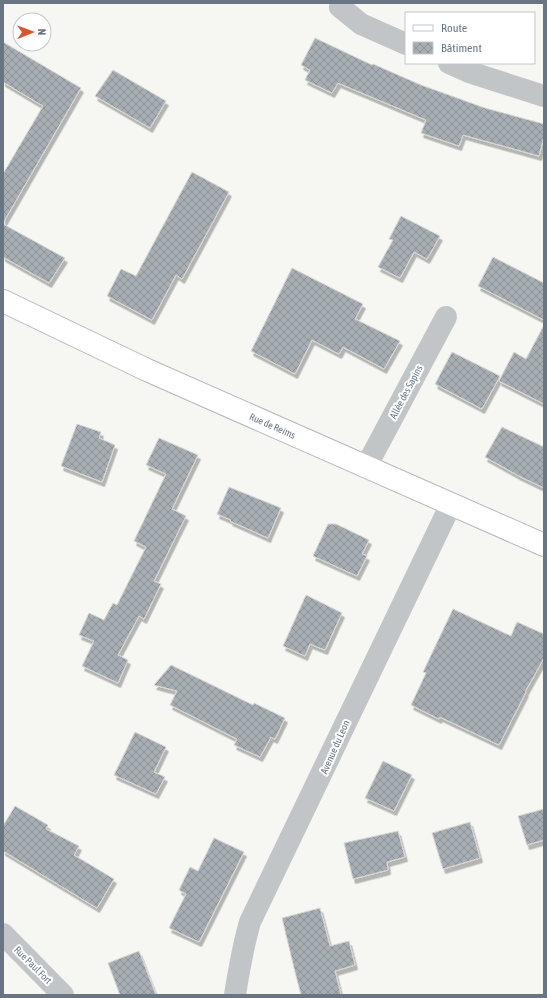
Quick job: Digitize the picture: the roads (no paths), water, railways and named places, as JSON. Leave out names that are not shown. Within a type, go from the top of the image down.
[{"type":"main road","name":"Rue de Reims","points":[[3,300],[147,370],[544,545]]},
{"type":"street","points":[[340,3],[340,7],[361,24],[405,44]]},
{"type":"street","points":[[451,64],[469,72],[544,96]]},
{"type":"street","name":"Allée des Sapins","points":[[366,467],[446,316]]},
{"type":"street","name":"Avenue du Leon","points":[[235,995],[244,942],[250,922],[451,504]]},
{"type":"street","name":"Rue Paul Fort","points":[[3,934],[63,995]]}]
